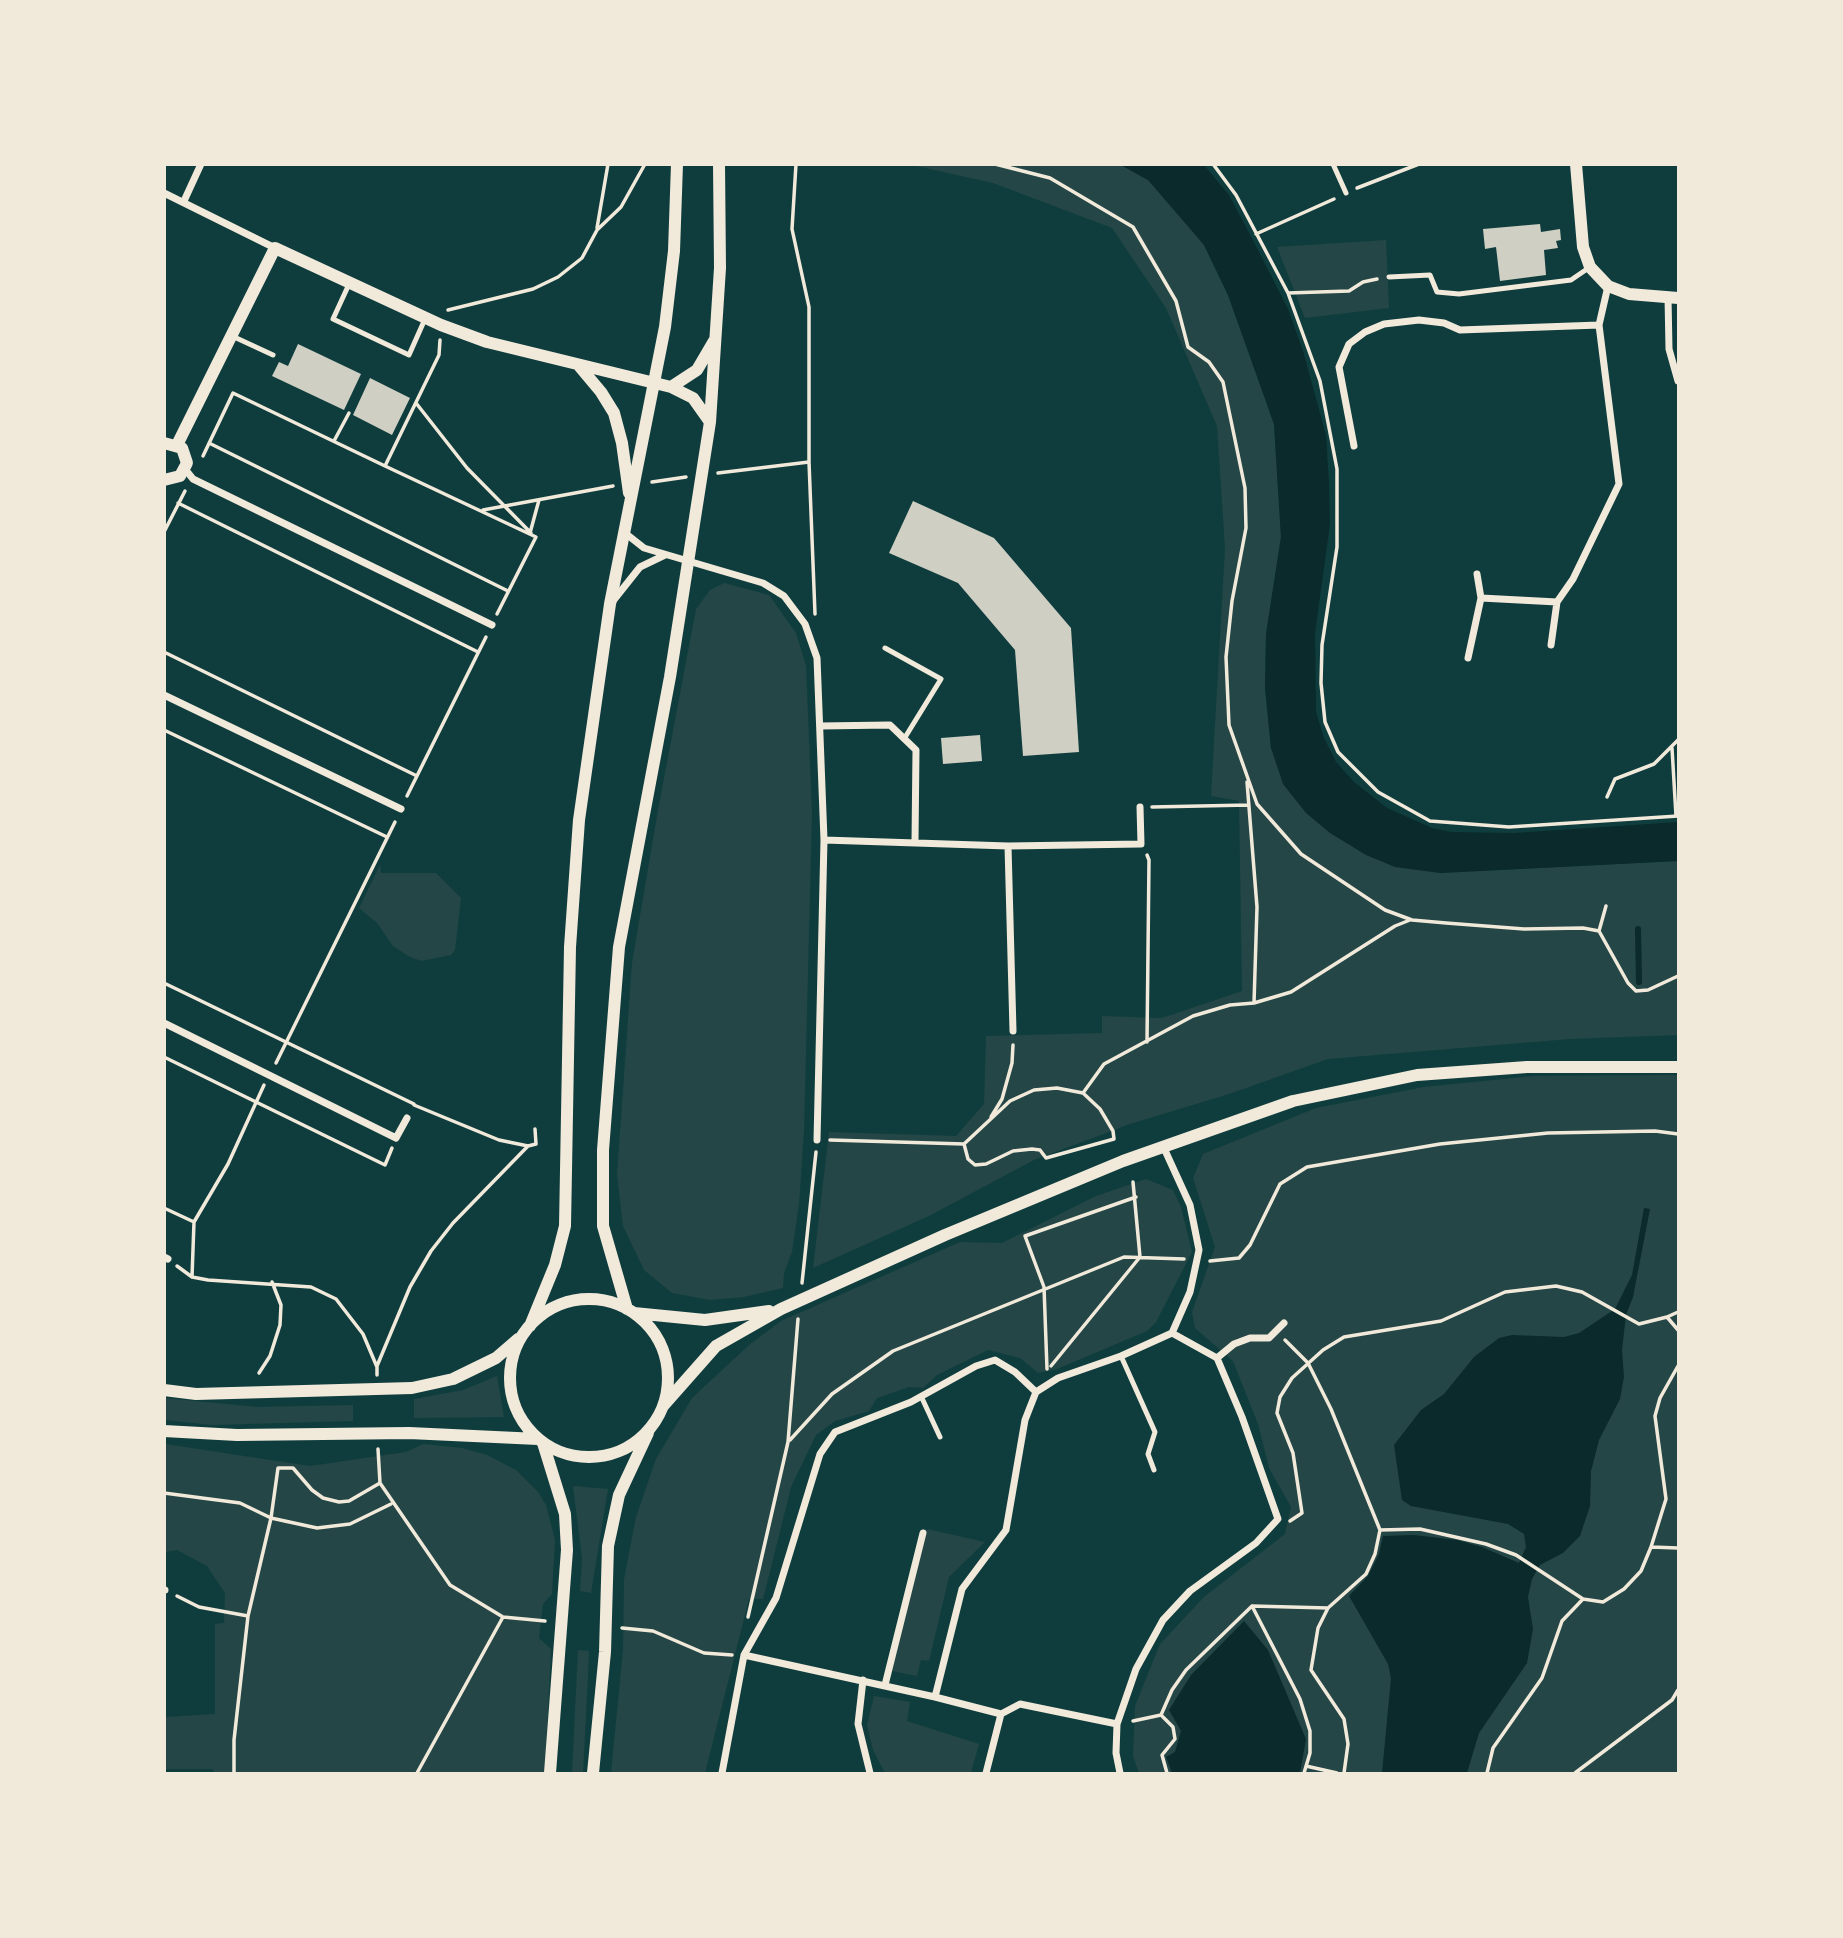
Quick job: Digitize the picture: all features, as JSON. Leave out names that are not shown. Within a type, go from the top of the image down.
[{"type":"street","points":[[184,201],[201,164]]},
{"type":"street","points":[[550,1773],[567,1550],[565,1514],[541,1441],[516,1408],[511,1390],[514,1352],[527,1330],[555,1265],[565,1226],[573,899],[591,721],[610,604],[666,327],[674,251],[677,164]]},
{"type":"street","points":[[663,1406],[667,1365],[661,1345],[649,1327],[631,1311],[603,1226],[603,1150],[619,947],[689,562],[709,429],[720,268],[719,164]]},
{"type":"street","points":[[1576,164],[1583,247],[1590,267],[1608,286],[1629,294],[1673,298],[1669,349],[1678,381]]},
{"type":"street","points":[[164,193],[441,325],[486,342],[671,387],[693,398],[709,429]]},
{"type":"street","points":[[189,474],[187,457],[171,444],[232,336],[275,248]]},
{"type":"street","points":[[1551,645],[1557,602],[1573,579],[1619,484],[1599,325],[1608,286]]},
{"type":"street","points":[[1354,446],[1339,367],[1349,345],[1365,332],[1384,324],[1419,320],[1444,323],[1460,330],[1599,325]]},
{"type":"street","points":[[671,387],[697,370],[716,338]]},
{"type":"street","points":[[579,366],[601,392],[614,413],[622,443],[630,504]]},
{"type":"street","points":[[164,480],[174,480],[189,474],[492,625]]},
{"type":"street","points":[[625,529],[644,548],[764,583],[784,596],[805,624],[817,658],[824,840],[817,1140]]},
{"type":"street","points":[[610,604],[634,573],[651,559],[666,555]]},
{"type":"street","points":[[1468,658],[1481,598],[1477,574]]},
{"type":"street","points":[[1481,598],[1557,602]]},
{"type":"street","points":[[164,695],[401,809]]},
{"type":"street","points":[[820,726],[890,725],[916,750],[915,841]]},
{"type":"street","points":[[824,840],[1008,846],[1141,844],[1140,807]]},
{"type":"street","points":[[1008,846],[1013,1031]]},
{"type":"street","points":[[164,1023],[397,1138],[407,1118]]},
{"type":"street","points":[[593,1773],[605,1652],[608,1546],[619,1495],[663,1406],[716,1346],[781,1309],[945,1235],[1163,1146],[1293,1101],[1417,1075],[1527,1067],[1678,1067]]},
{"type":"street","points":[[935,1697],[962,1589],[1006,1530],[1025,1420],[1036,1392],[1058,1378],[1121,1356],[1172,1333],[1190,1292],[1199,1250],[1190,1205],[1163,1146]]},
{"type":"street","points":[[164,1390],[196,1394],[360,1392],[412,1388],[453,1379],[496,1358],[551,1309],[576,1300],[602,1300],[631,1311],[705,1320],[781,1309]]},
{"type":"street","points":[[1217,1358],[1234,1344],[1251,1338],[1269,1338],[1276,1334],[1284,1323]]},
{"type":"street","points":[[1120,1773],[1116,1753],[1117,1724],[1136,1669],[1163,1620],[1190,1591],[1256,1543],[1278,1519],[1242,1417],[1217,1358],[1172,1333]]},
{"type":"street","points":[[722,1773],[744,1655],[779,1589],[820,1454],[835,1432],[921,1396],[976,1366],[995,1360],[1015,1372],[1036,1392]]},
{"type":"street","points":[[164,1431],[237,1435],[409,1433],[541,1441],[561,1452],[600,1457],[620,1451],[637,1441],[651,1427]]},
{"type":"street","points":[[885,1685],[923,1533]]},
{"type":"street","points":[[744,1655],[885,1685],[1001,1714],[1020,1704],[1117,1724]]},
{"type":"street","points":[[863,1680],[858,1724],[870,1773]]},
{"type":"street","points":[[986,1773],[1001,1714]]},
{"type":"lane","points":[[1333,164],[1346,193]]},
{"type":"lane","points":[[1389,277],[1430,275],[1437,292],[1459,294],[1571,280],[1590,267]]},
{"type":"lane","points":[[350,282],[333,319],[409,355],[426,318]]},
{"type":"lane","points":[[232,336],[273,355]]},
{"type":"lane","points":[[885,648],[941,679],[904,739]]},
{"type":"lane","points":[[1121,1356],[1155,1432],[1148,1454],[1154,1470]]},
{"type":"lane","points":[[921,1396],[940,1437]]},
{"type":"path","points":[[597,230],[608,164]]},
{"type":"path","points":[[385,466],[439,355],[441,325],[446,310],[533,289],[558,277],[582,258],[597,230],[621,207],[645,164]]},
{"type":"path","points":[[796,164],[792,229],[809,307],[809,462],[816,617]]},
{"type":"path","points":[[995,164],[1050,178],[1133,227],[1175,301],[1188,347],[1209,362],[1223,382],[1245,488],[1246,528],[1232,601],[1226,657],[1229,725],[1257,804],[1301,854],[1374,903],[1412,920],[1524,929],[1583,928],[1599,931]]},
{"type":"path","points":[[1213,164],[1236,195],[1288,293],[1320,381],[1337,469],[1337,547],[1322,645],[1321,683],[1325,722],[1338,752],[1378,792],[1430,821],[1509,827],[1677,816],[1672,747]]},
{"type":"path","points":[[1288,293],[1349,291],[1363,282],[1389,277]]},
{"type":"path","points":[[164,532],[189,474],[209,443],[233,393],[536,537]]},
{"type":"path","points":[[415,402],[467,468],[536,537]]},
{"type":"path","points":[[334,441],[349,413]]},
{"type":"path","points":[[209,443],[508,591]]},
{"type":"path","points":[[530,533],[540,500]]},
{"type":"path","points":[[178,503],[478,652]]},
{"type":"path","points":[[191,1277],[194,1222],[228,1164],[254,1101],[270,1075],[536,537]]},
{"type":"path","points":[[164,652],[417,776]]},
{"type":"path","points":[[164,730],[387,837]]},
{"type":"path","points":[[1607,797],[1615,779],[1654,764],[1678,740]]},
{"type":"path","points":[[1247,782],[1257,906],[1254,1003]]},
{"type":"path","points":[[1140,807],[1249,805]]},
{"type":"path","points":[[1141,844],[1149,860],[1147,1042]]},
{"type":"path","points":[[1606,906],[1599,931],[1628,984],[1636,991],[1648,990],[1678,976]]},
{"type":"path","points":[[1083,1093],[1104,1065],[1193,1016],[1291,992],[1395,926],[1412,920]]},
{"type":"path","points":[[164,983],[285,1044],[489,1136],[528,1146],[536,1144],[535,1129]]},
{"type":"path","points":[[988,1122],[1002,1099],[1009,1075],[1013,1031]]},
{"type":"path","points":[[164,1057],[385,1165],[397,1138]]},
{"type":"path","points":[[810,1217],[817,1140],[964,1144],[1010,1101],[1034,1090],[1057,1088],[1083,1093],[1100,1109],[1113,1131],[1114,1139],[1046,1158],[1040,1150],[1013,1151],[986,1164],[975,1165],[968,1159],[964,1144]]},
{"type":"path","points":[[407,1118],[414,1104]]},
{"type":"path","points":[[788,1442],[832,1394],[893,1351],[1044,1287],[1124,1257],[1222,1261],[1239,1258],[1250,1245],[1280,1184],[1307,1167],[1440,1144],[1548,1133],[1655,1131],[1678,1134]]},
{"type":"path","points":[[377,1369],[410,1287],[431,1251],[453,1223],[528,1146]]},
{"type":"path","points":[[1133,1182],[1136,1197],[1140,1257],[1047,1371],[1044,1287],[1025,1236],[1136,1197]]},
{"type":"path","points":[[164,1208],[194,1222]]},
{"type":"path","points":[[166,1258],[191,1277],[311,1287],[336,1299],[363,1334],[377,1369],[377,1381]]},
{"type":"path","points":[[259,1373],[270,1356],[280,1325],[281,1305],[272,1282]]},
{"type":"path","points":[[1282,1527],[1302,1513],[1293,1453],[1277,1413],[1280,1397],[1292,1378],[1344,1337],[1441,1321],[1504,1292],[1556,1286],[1582,1292],[1639,1324],[1678,1312]]},
{"type":"path","points":[[1667,1317],[1678,1330]]},
{"type":"path","points":[[1276,1334],[1294,1346],[1308,1363],[1331,1409],[1380,1530],[1375,1554],[1366,1574],[1328,1608],[1318,1628],[1311,1670],[1344,1719],[1348,1744],[1344,1773]]},
{"type":"path","points":[[612,1628],[653,1631],[704,1653],[744,1655],[745,1628],[788,1442],[795,1343]]},
{"type":"path","points":[[1380,1530],[1420,1529],[1455,1535],[1516,1555],[1583,1599],[1603,1602],[1624,1589],[1641,1571],[1651,1548],[1666,1499],[1655,1416],[1660,1398],[1678,1366]]},
{"type":"path","points":[[378,1435],[380,1483],[391,1504],[450,1585],[503,1617],[557,1622]]},
{"type":"path","points":[[234,1773],[234,1740],[248,1616],[271,1518],[278,1468],[293,1468],[312,1490],[339,1502],[349,1501],[380,1483]]},
{"type":"path","points":[[164,1493],[240,1503],[271,1518],[317,1528],[350,1524],[391,1504]]},
{"type":"path","points":[[1651,1548],[1678,1548]]},
{"type":"path","points":[[165,1590],[199,1607],[248,1616]]},
{"type":"path","points":[[1487,1773],[1493,1748],[1542,1678],[1562,1621],[1583,1599]]},
{"type":"path","points":[[1161,1715],[1172,1690],[1186,1670],[1252,1606],[1328,1608]]},
{"type":"path","points":[[1252,1606],[1300,1699],[1310,1731],[1310,1753],[1304,1773]]},
{"type":"path","points":[[417,1773],[503,1617]]},
{"type":"path","points":[[1575,1773],[1672,1700],[1678,1690]]},
{"type":"path","points":[[1117,1724],[1161,1715]]},
{"type":"path","points":[[1161,1715],[1173,1727],[1175,1739],[1162,1755],[1167,1773]]},
{"type":"path","points":[[1307,1766],[1337,1773]]},
{"type":"shaded area","points":[[912,165],[1121,165],[1148,180],[1179,213],[1204,245],[1228,295],[1274,424],[1281,537],[1266,634],[1265,688],[1271,748],[1440,873],[1678,861],[1678,1035],[1570,1039],[1328,1059],[1229,1094],[1130,1124],[1034,1160],[929,1216],[813,1268],[829,1132],[956,1136],[984,1104],[986,1036],[1102,1033],[1102,1016],[1162,1018],[1242,991],[1239,801],[1211,796],[1225,548],[1217,426],[1166,308],[1112,228],[993,183]]},
{"type":"shaded area","points":[[1121,165],[1204,165],[1229,195],[1288,309],[1303,351],[1326,435],[1330,524],[1315,633],[1316,712],[1324,738],[1336,762],[1354,782],[1387,808],[1432,828],[1451,832],[1514,833],[1678,822],[1678,861],[1440,873],[1395,867],[1366,855],[1330,833],[1306,813],[1283,784],[1271,748],[1265,688],[1266,634],[1281,537],[1274,424],[1228,295],[1204,245],[1148,180]]},
{"type":"shaded area","points":[[1386,240],[1389,308],[1305,318],[1277,247]]},
{"type":"shaded area","points":[[724,583],[769,595],[796,633],[806,666],[812,813],[804,1131],[799,1204],[792,1252],[784,1273],[783,1288],[744,1297],[710,1300],[672,1293],[644,1270],[623,1226],[617,1174],[632,963],[658,810],[696,609],[710,590]]},
{"type":"shaded area","points":[[380,865],[381,873],[436,873],[461,898],[455,950],[451,955],[421,961],[408,956],[393,946],[377,923],[359,908]]},
{"type":"shaded area","points":[[1678,1075],[1678,1773],[1139,1773],[1133,1756],[1135,1706],[1160,1644],[1204,1597],[1285,1534],[1291,1507],[1269,1468],[1258,1424],[1233,1361],[1195,1328],[1192,1312],[1215,1247],[1193,1178],[1203,1154],[1316,1108],[1424,1087],[1533,1076]]},
{"type":"shaded area","points":[[1146,1179],[1173,1190],[1181,1207],[1192,1252],[1156,1322],[1147,1331],[1057,1369],[1038,1373],[1020,1358],[988,1350],[937,1375],[923,1388],[909,1387],[877,1398],[869,1411],[835,1421],[816,1435],[791,1487],[763,1599],[749,1599],[705,1773],[611,1773],[623,1649],[624,1579],[636,1517],[656,1459],[692,1398],[749,1345],[781,1321],[960,1242],[1002,1243],[1096,1196]]},
{"type":"shaded area","points":[[1644,1208],[1650,1209],[1633,1297],[1626,1315],[1622,1350],[1624,1377],[1620,1399],[1599,1440],[1591,1471],[1590,1506],[1580,1536],[1563,1553],[1540,1565],[1532,1579],[1528,1597],[1533,1629],[1527,1663],[1479,1733],[1467,1773],[1382,1773],[1391,1678],[1388,1664],[1349,1596],[1368,1576],[1379,1554],[1383,1536],[1414,1535],[1457,1540],[1482,1547],[1519,1563],[1526,1547],[1524,1534],[1508,1524],[1411,1506],[1402,1500],[1394,1445],[1421,1410],[1444,1394],[1474,1357],[1499,1338],[1512,1335],[1564,1337],[1579,1333],[1615,1309],[1632,1275]]},
{"type":"shaded area","points":[[497,1376],[504,1417],[414,1418],[414,1399],[463,1390]]},
{"type":"shaded area","points":[[165,1398],[257,1407],[353,1405],[353,1421],[212,1425],[165,1420]]},
{"type":"shaded area","points":[[165,1444],[310,1466],[406,1452],[423,1444],[462,1448],[487,1455],[516,1470],[538,1492],[546,1505],[555,1540],[552,1594],[543,1604],[539,1638],[551,1649],[545,1773],[214,1773],[213,1769],[165,1769],[165,1717],[215,1714],[215,1624],[224,1623],[225,1593],[207,1566],[177,1550],[165,1552]]},
{"type":"shaded area","points":[[573,1486],[608,1489],[591,1593],[580,1591],[582,1558]]},
{"type":"shaded area","points":[[927,1529],[985,1542],[949,1577],[929,1661],[921,1660],[917,1676],[892,1671]]},
{"type":"shaded area","points":[[1244,1621],[1268,1650],[1306,1739],[1300,1773],[1172,1773],[1166,1757],[1175,1752],[1181,1731],[1169,1710],[1191,1675]]},
{"type":"shaded area","points":[[578,1650],[589,1651],[588,1676],[583,1773],[572,1773]]},
{"type":"shaded area","points":[[874,1696],[910,1702],[907,1721],[979,1744],[971,1773],[885,1773],[873,1750],[867,1725]]},
{"type":"building","points":[[1540,224],[1541,232],[1560,229],[1561,240],[1556,241],[1558,248],[1544,250],[1546,275],[1500,281],[1496,247],[1485,249],[1483,229]]},
{"type":"building","points":[[298,344],[361,374],[344,410],[272,376],[279,362],[288,366]]},
{"type":"building","points":[[370,378],[410,398],[392,435],[353,415]]},
{"type":"building","points":[[913,501],[994,538],[1071,628],[1079,752],[1023,756],[1015,650],[958,583],[889,553]]},
{"type":"building","points":[[980,735],[982,761],[943,764],[941,738]]},
{"type":"waterway","points":[[1638,929],[1639,982]]}]
